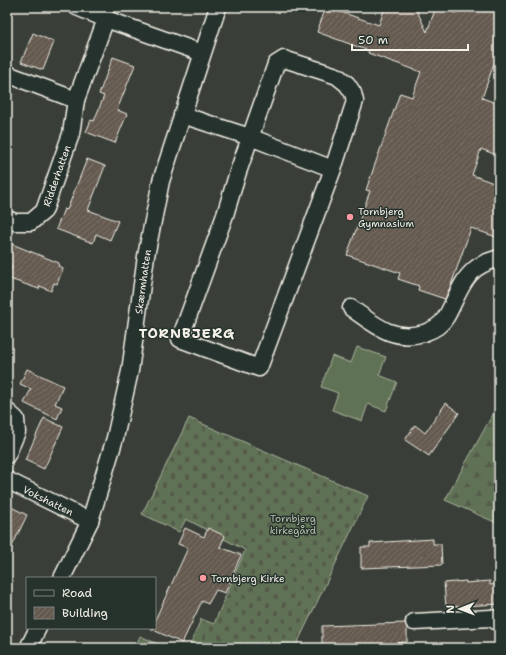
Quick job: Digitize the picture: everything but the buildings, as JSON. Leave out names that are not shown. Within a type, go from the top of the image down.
[{"type":"street","points":[[77,7],[106,19],[202,53]]},
{"type":"street","name":"Skærmhatten","points":[[62,577],[90,521],[115,438],[130,371],[146,256],[161,181],[218,7]]},
{"type":"street","name":"Ridderhatten","points":[[7,219],[15,222],[31,222],[44,211],[71,134],[76,100],[106,19]]},
{"type":"street","points":[[284,60],[337,76],[347,84],[353,93],[355,101],[333,169],[258,368],[180,339],[225,215],[250,137],[276,64],[284,60]]},
{"type":"street","points":[[7,74],[76,100]]},
{"type":"street","points":[[182,115],[250,137],[333,169]]},
{"type":"street","points":[[351,308],[379,328],[402,336],[428,332],[440,325],[471,272],[484,263],[499,258]]},
{"type":"street","points":[[7,411],[16,419],[17,432],[7,455]]},
{"type":"street","name":"Vokshatten","points":[[7,480],[90,521]]},
{"type":"street","points":[[414,622],[491,618],[499,623]]},
{"type":"street","points":[[28,648],[38,629]]},
{"type":"green space","points":[[357,347],[386,357],[379,375],[397,382],[386,411],[368,404],[362,421],[332,410],[338,393],[321,387],[332,356],[351,363]]},
{"type":"green space","points":[[499,403],[499,524],[445,500]]},
{"type":"green space","name":"Tornbjerg kirkegård","points":[[189,418],[368,496],[295,648],[189,648],[201,619],[214,624],[245,550],[186,519],[179,532],[142,514]]},
{"type":"green space","points":[[140,636],[167,648],[135,648]]},
{"type":"place","name":"Tornbjerg Gymnasium","points":[[350,217]]},
{"type":"place","name":"Tornbjerg Kirke","points":[[203,578]]},
{"type":"district","name":"TORNBJERG","points":[[187,333]]}]
